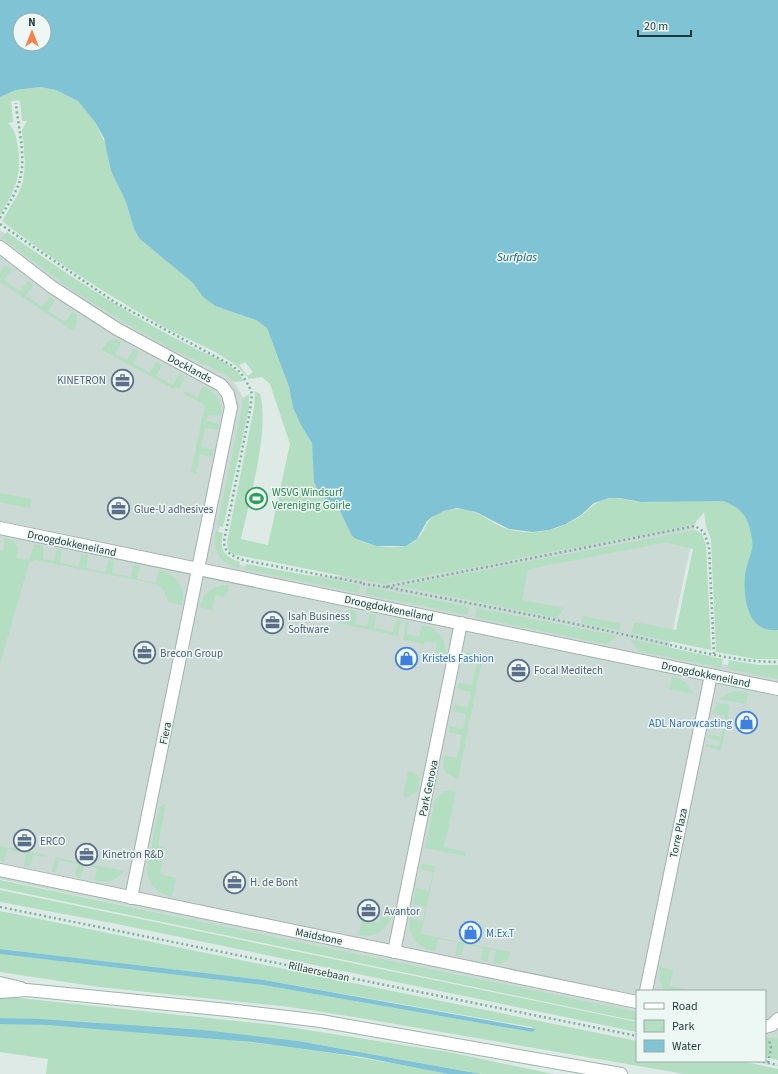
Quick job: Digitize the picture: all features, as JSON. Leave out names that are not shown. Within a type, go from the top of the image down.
[{"type":"street","name":"Docklands","points":[[0,247],[52,287],[111,325],[210,378],[221,385],[228,394],[232,406],[199,569]]},
{"type":"street","name":"Droogdokkeneiland","points":[[0,528],[778,689]]},
{"type":"street","name":"Fiera","points":[[131,898],[199,569]]},
{"type":"street","name":"Park Genova","points":[[394,952],[461,623]]},
{"type":"street","name":"Torre Plaza","points":[[646,990],[711,675]]},
{"type":"street","name":"Maidstone","points":[[0,870],[636,1002]]},
{"type":"street","points":[[0,983],[27,990],[321,1021],[621,1074]]},
{"type":"street","points":[[0,992],[27,990]]},
{"type":"street","points":[[766,1027],[778,1019]]},
{"type":"path","points":[[0,218],[16,192],[21,173],[16,103]]},
{"type":"path","points":[[0,224],[84,283],[116,303],[178,338],[218,357],[241,373],[252,394],[250,411],[224,541],[224,546],[227,552],[232,556],[243,560],[625,634],[714,654],[759,662],[778,662]]},
{"type":"path","points":[[385,587],[695,526],[704,532],[709,547],[714,654]]},
{"type":"path","points":[[360,602],[363,583]]},
{"type":"path","name":"Rillaersebaan","points":[[0,907],[636,1036]]},
{"type":"path","points":[[766,1027],[771,1048],[768,1063]]},
{"type":"path","points":[[763,1062],[778,1065]]},
{"type":"shaded area","points":[[0,230],[118,317],[229,373],[244,399],[240,433],[217,540],[226,561],[276,573],[334,577],[698,512],[668,652],[778,676],[778,1044],[766,1041],[766,990],[636,990],[636,1014],[0,879]]},
{"type":"green space","points":[[40,87],[56,90],[78,101],[95,122],[107,147],[111,171],[126,202],[134,229],[145,243],[193,283],[203,297],[215,306],[256,320],[267,328],[289,387],[293,408],[312,443],[315,485],[323,497],[339,509],[352,536],[365,543],[383,547],[409,544],[419,537],[434,516],[449,510],[457,509],[464,509],[477,513],[508,529],[519,532],[531,532],[543,531],[562,526],[578,518],[593,505],[610,498],[642,502],[704,499],[728,503],[737,507],[741,511],[752,531],[753,548],[747,567],[745,583],[747,603],[754,620],[760,626],[768,630],[778,630],[778,659],[756,659],[716,652],[711,540],[706,526],[704,512],[695,523],[682,527],[384,584],[232,554],[228,549],[227,542],[254,408],[255,391],[260,394],[262,426],[257,466],[241,539],[268,545],[290,444],[270,384],[262,377],[249,379],[241,370],[219,354],[170,330],[119,300],[59,262],[2,221],[18,194],[23,182],[25,162],[22,130],[27,121],[22,121],[20,100],[11,101],[13,122],[8,123],[14,132],[17,141],[19,158],[18,175],[10,198],[0,215],[0,97],[16,90]],"holes":[[[245,362],[253,372],[248,376],[239,365]]]},
{"type":"green space","points":[[7,232],[53,264],[146,323],[229,366],[240,375],[244,381],[235,382],[224,374],[170,348],[122,321],[68,287],[2,238]]},
{"type":"green space","points":[[5,265],[12,269],[4,280],[20,291],[28,281],[33,285],[26,295],[42,307],[50,297],[55,300],[48,311],[65,322],[72,312],[76,314],[78,320],[73,331],[0,282],[0,273]]},
{"type":"green space","points":[[116,339],[121,343],[115,354],[127,360],[133,349],[139,352],[133,363],[150,373],[156,362],[162,365],[156,376],[173,385],[179,374],[185,377],[179,389],[175,387],[174,389],[102,350],[107,342]]},
{"type":"green space","points":[[203,386],[212,391],[218,398],[221,406],[221,416],[208,415],[207,421],[219,424],[218,430],[205,428],[201,447],[214,450],[212,457],[200,454],[196,474],[191,471],[205,405],[184,394],[185,391],[198,397]]},
{"type":"green space","points":[[249,394],[249,408],[223,527],[217,526],[242,408],[242,399]]},
{"type":"green space","points":[[0,493],[32,499],[30,508],[0,502]]},
{"type":"green space","points":[[696,530],[702,534],[706,545],[711,650],[631,633],[634,622],[676,630],[693,549],[668,542],[528,569],[522,600],[564,608],[557,618],[400,586]]},
{"type":"green space","points":[[216,531],[223,533],[222,548],[230,558],[240,562],[239,568],[222,560],[215,544]]},
{"type":"green space","points":[[5,538],[13,540],[18,549],[16,558],[29,560],[34,544],[44,546],[43,559],[54,561],[57,549],[62,550],[60,563],[79,567],[82,554],[88,556],[86,568],[105,572],[108,560],[114,561],[112,573],[131,577],[133,565],[140,566],[137,579],[156,583],[159,570],[165,572],[179,582],[183,592],[182,605],[168,602],[164,591],[157,584],[35,560],[29,563],[0,664],[0,550],[3,551]]},
{"type":"green space","points":[[246,564],[360,585],[359,593],[245,569]]},
{"type":"green space","points":[[229,585],[226,597],[216,595],[212,610],[200,607],[201,602],[210,590],[219,586]]},
{"type":"green space","points":[[367,587],[470,607],[468,615],[365,594]]},
{"type":"green space","points":[[476,608],[618,636],[606,644],[475,617]]},
{"type":"green space","points":[[349,610],[357,611],[355,624],[367,626],[370,614],[376,615],[374,628],[393,632],[396,619],[401,620],[398,636],[338,623],[340,615]]},
{"type":"green space","points":[[583,616],[621,624],[619,630],[581,623]]},
{"type":"green space","points":[[406,621],[409,622],[407,634],[419,637],[422,625],[436,631],[443,639],[446,655],[435,653],[437,643],[425,641],[424,644],[403,640]]},
{"type":"green space","points":[[630,639],[723,659],[721,668],[638,651]]},
{"type":"green space","points":[[467,652],[483,655],[458,779],[446,773],[443,767],[444,755],[457,758],[462,735],[448,732],[450,726],[463,729],[466,714],[453,711],[454,705],[468,707],[471,692],[457,689],[459,683],[472,685],[477,662],[464,659]]},
{"type":"green space","points":[[729,660],[758,665],[778,665],[778,679],[727,669]]},
{"type":"green space","points":[[672,676],[685,682],[694,694],[669,689]]},
{"type":"green space","points":[[734,691],[748,692],[746,704],[719,699]]},
{"type":"green space","points":[[717,703],[730,705],[721,750],[706,747],[706,744],[719,746],[720,741],[708,738],[709,734],[721,737],[725,716],[713,713]]},
{"type":"green space","points":[[408,771],[413,772],[420,779],[418,791],[407,797],[403,796]]},
{"type":"green space","points":[[445,791],[456,792],[444,847],[465,852],[465,856],[425,848],[435,799]]},
{"type":"green space","points":[[166,803],[158,846],[165,848],[163,857],[156,855],[155,858],[163,860],[160,874],[176,878],[172,897],[158,891],[152,885],[149,880],[147,870],[159,808]]},
{"type":"green space","points":[[0,846],[47,855],[47,857],[33,855],[30,867],[24,866],[26,853],[7,849],[4,862],[0,861]]},
{"type":"green space","points":[[55,857],[124,871],[114,879],[99,881],[95,880],[97,868],[84,865],[81,878],[75,876],[78,864],[59,860],[56,872],[52,872]]},
{"type":"green space","points":[[421,864],[435,866],[421,934],[510,952],[509,959],[500,964],[493,963],[496,951],[490,949],[487,962],[481,960],[483,948],[464,944],[461,956],[455,955],[458,942],[438,939],[435,951],[424,947],[415,940],[410,930],[410,918],[423,921],[425,907],[413,904],[416,888],[429,891],[433,872],[420,869]]},
{"type":"green space","points":[[0,880],[636,1012],[636,1021],[0,888]]},
{"type":"green space","points":[[0,890],[636,1022],[636,1032],[117,924],[0,902]]},
{"type":"green space","points":[[0,911],[636,1041],[636,1062],[745,1062],[778,1069],[778,1074],[685,1074],[290,1007],[99,987],[0,972],[0,954],[263,985],[532,1032],[532,1027],[264,980],[0,949]]},
{"type":"green space","points":[[382,912],[392,914],[390,920],[380,932],[365,936],[359,935],[362,919],[379,923]]},
{"type":"green space","points":[[660,967],[673,970],[670,986],[685,990],[664,990],[660,981]]},
{"type":"green space","points":[[0,996],[275,1025],[448,1052],[553,1074],[482,1074],[298,1041],[88,1022],[0,1018]]},
{"type":"green space","points":[[0,1024],[68,1026],[215,1038],[332,1053],[448,1074],[46,1074],[48,1059],[0,1052]]},
{"type":"green space","points":[[766,1038],[778,1038],[778,1060],[766,1057]]},
{"type":"water","name":"Surfplas","points":[[0,0],[778,0],[778,630],[768,630],[760,626],[750,613],[745,594],[745,585],[746,572],[752,547],[750,528],[748,522],[739,509],[723,501],[641,502],[620,498],[609,498],[594,503],[581,515],[566,524],[549,530],[533,532],[509,529],[476,512],[457,508],[444,511],[432,517],[427,521],[417,539],[406,546],[376,546],[356,539],[352,536],[339,509],[323,497],[314,482],[312,443],[293,408],[289,387],[267,328],[256,320],[215,306],[203,297],[193,283],[140,239],[134,229],[126,202],[111,171],[104,138],[95,122],[78,101],[56,90],[40,87],[16,90],[0,97]]},
{"type":"water","points":[[0,949],[264,980],[536,1029],[532,1032],[263,985],[0,954]]},
{"type":"water","points":[[0,1018],[40,1019],[203,1030],[298,1041],[481,1074],[448,1074],[362,1057],[252,1042],[48,1025],[0,1024]]},
{"type":"place","name":"KINETRON","points":[[122,380]]},
{"type":"place","name":"WSVG Windsurf Vereniging Goirle","points":[[256,498]]},
{"type":"place","name":"Glue-U adhesives","points":[[118,509]]},
{"type":"place","name":"Isah Business Software","points":[[273,622]]},
{"type":"place","name":"Brecon Group","points":[[144,653]]},
{"type":"place","name":"Kristels Fashion","points":[[406,658]]},
{"type":"place","name":"Focal Meditech","points":[[519,670]]},
{"type":"place","name":"ADL Narowcasting","points":[[747,723]]},
{"type":"place","name":"ERCO","points":[[25,841]]},
{"type":"place","name":"Kinetron R&D","points":[[87,854]]},
{"type":"place","name":"H. de Bont","points":[[234,882]]},
{"type":"place","name":"Avantor","points":[[369,911]]},
{"type":"place","name":"M.Ex.T","points":[[470,933]]}]
